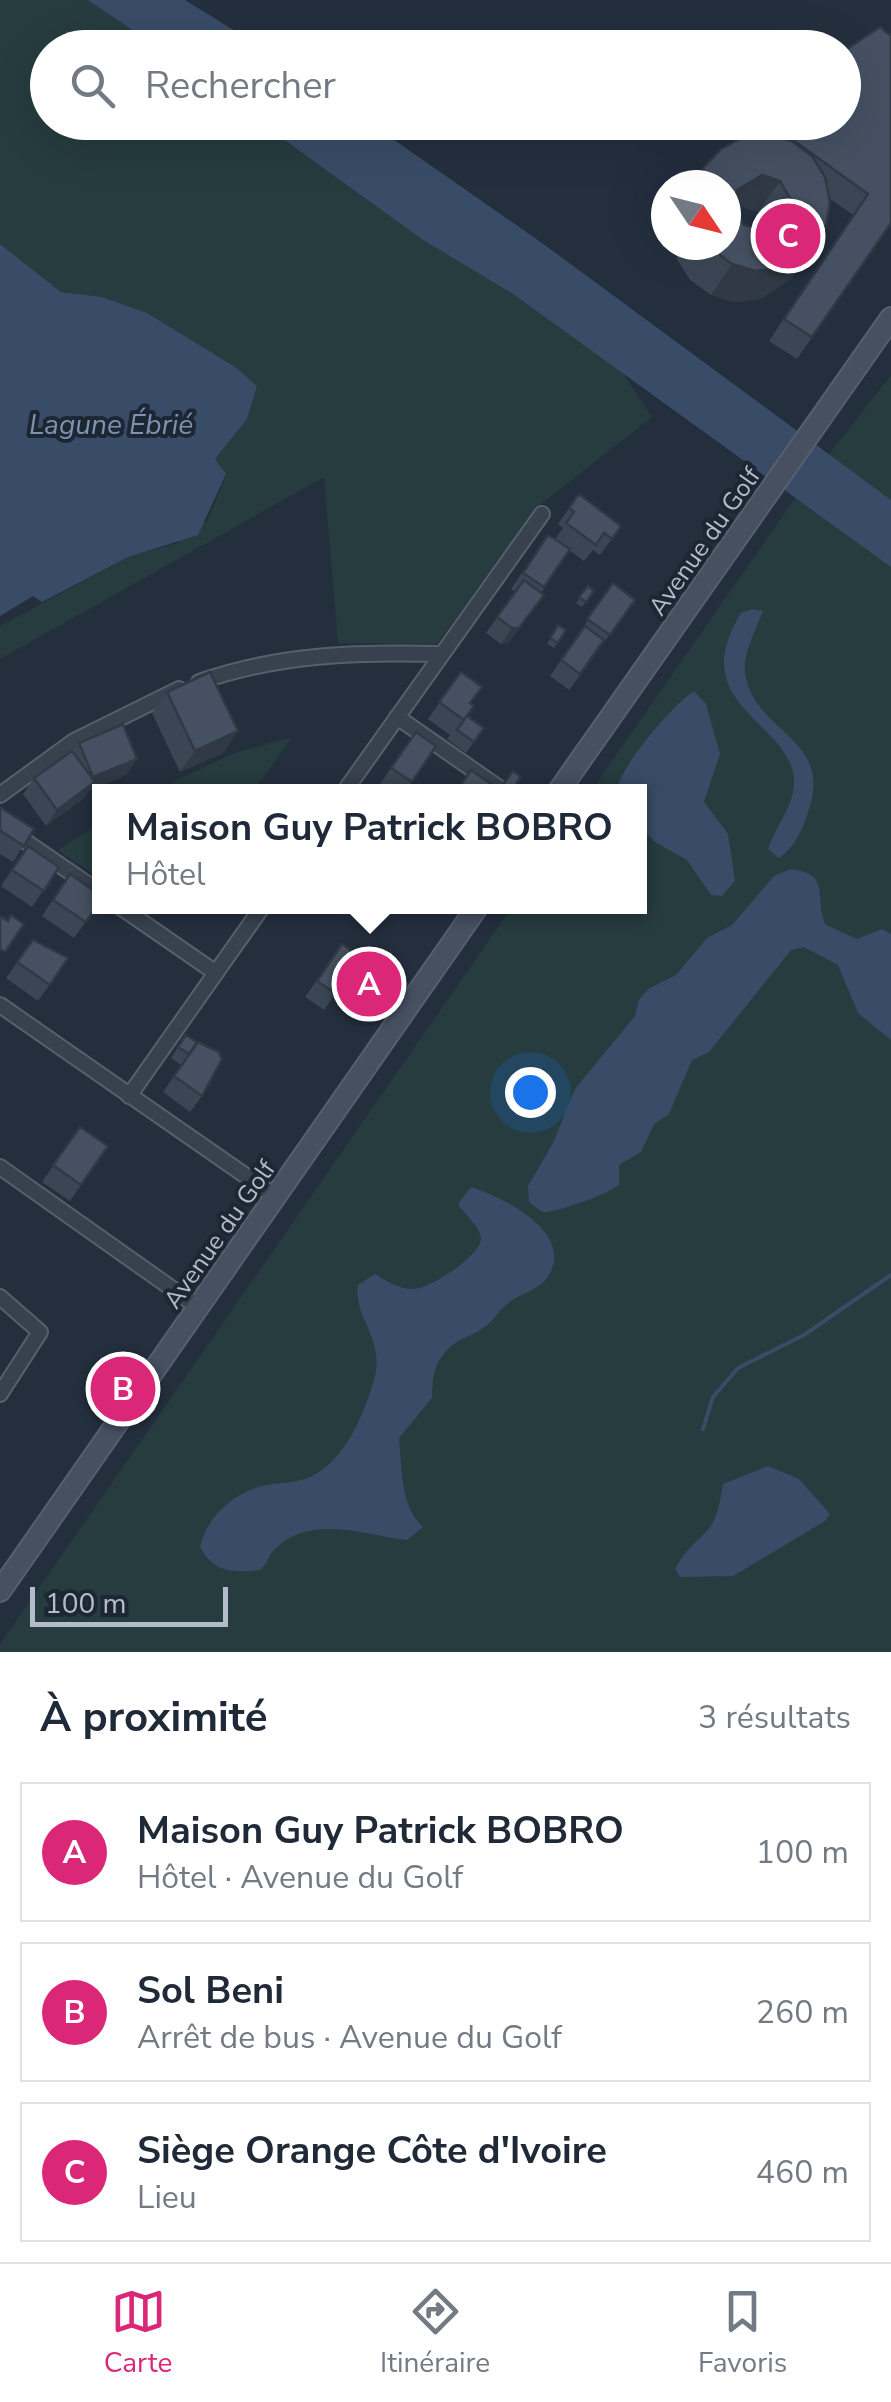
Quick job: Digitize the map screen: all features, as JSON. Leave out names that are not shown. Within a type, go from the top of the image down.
[{"type":"main road","name":"Avenue du Golf","points":[[564,784],[891,318]]},
{"type":"main road","name":"Avenue du Golf","points":[[1,1589],[190,1301],[276,1198],[472,914]]},
{"type":"street","points":[[350,784],[542,514]]},
{"type":"street","points":[[0,795],[74,742],[180,689],[228,672],[290,658],[346,653],[440,654]]},
{"type":"street","points":[[397,718],[493,784]]},
{"type":"street","points":[[0,824],[92,887]]},
{"type":"street","points":[[131,914],[216,973]]},
{"type":"street","points":[[128,1096],[257,914]]},
{"type":"street","points":[[0,1006],[276,1198]]},
{"type":"street","points":[[0,1167],[190,1301]]},
{"type":"street","points":[[0,1297],[40,1332],[0,1394]]},
{"type":"green space","points":[[0,0],[88,0],[132,30],[30,30],[30,140],[285,140],[423,240],[513,294],[622,372],[652,417],[540,505],[437,644],[338,643],[324,477],[0,659],[0,626],[128,557],[178,543],[208,520],[226,475],[215,459],[247,419],[257,386],[102,297],[61,292],[0,244]]},
{"type":"green space","points":[[891,375],[891,1652],[0,1652],[0,1644],[507,914],[647,914],[647,784],[596,784],[800,491]]},
{"type":"green space","points":[[291,738],[259,784],[168,784],[237,752]]},
{"type":"green space","points":[[92,828],[92,873],[58,850]]},
{"type":"water","points":[[88,0],[185,0],[234,30],[132,30]]},
{"type":"water","points":[[285,140],[394,140],[542,243],[891,500],[891,567],[513,294],[423,240]]},
{"type":"water","name":"Lagune Ébrié","points":[[0,244],[61,292],[102,297],[147,313],[235,367],[257,386],[247,419],[215,459],[226,474],[198,535],[128,557],[42,602],[33,596],[0,616]]},
{"type":"water","points":[[763,611],[746,657],[745,672],[751,692],[802,750],[811,767],[813,787],[808,812],[800,832],[779,858],[768,849],[793,793],[790,763],[732,693],[725,671],[726,645],[741,613]]},
{"type":"water","points":[[694,691],[706,704],[720,754],[704,802],[728,834],[735,881],[722,896],[711,895],[687,860],[647,834],[647,784],[619,784],[627,767],[673,709]]},
{"type":"water","points":[[791,869],[812,876],[817,882],[826,925],[857,939],[882,929],[891,934],[891,1040],[858,1013],[838,965],[804,947],[791,950],[709,1052],[692,1060],[669,1114],[654,1124],[641,1152],[619,1165],[619,1185],[582,1202],[542,1212],[529,1202],[528,1186],[553,1143],[575,1089],[635,1016],[639,1000],[648,989],[676,975],[707,938],[732,925],[774,876]]},
{"type":"water","points":[[471,1187],[530,1218],[551,1243],[554,1257],[550,1273],[541,1284],[512,1300],[486,1326],[447,1350],[436,1368],[432,1398],[399,1438],[406,1497],[423,1527],[407,1540],[338,1529],[304,1532],[274,1550],[260,1570],[233,1571],[212,1562],[200,1547],[208,1526],[222,1508],[251,1489],[314,1475],[345,1446],[365,1406],[377,1365],[373,1340],[360,1308],[358,1285],[375,1274],[402,1288],[420,1288],[464,1262],[481,1238],[458,1204]]},
{"type":"water","points":[[768,1466],[799,1479],[830,1514],[825,1521],[733,1576],[680,1577],[675,1569],[710,1527],[723,1484]]},
{"type":"building","points":[[880,27],[891,36],[891,223],[812,337],[784,319],[868,194],[793,140],[861,140],[861,40]]},
{"type":"building","points":[[738,140],[792,141],[812,156],[825,177],[830,202],[826,226],[813,248],[781,268],[756,271],[732,264],[727,260],[741,260],[741,220],[744,225],[772,230],[787,217],[790,198],[780,181],[762,175],[741,188],[741,170],[703,170],[721,149]]},
{"type":"building","points":[[579,494],[621,526],[612,539],[604,533],[596,545],[566,523],[574,512],[569,508]]},
{"type":"building","points":[[548,535],[570,549],[544,587],[523,573]]},
{"type":"building","points":[[524,580],[544,595],[519,628],[512,628],[497,617]]},
{"type":"building","points":[[613,583],[635,600],[610,635],[587,619]]},
{"type":"building","points":[[588,586],[594,591],[586,602],[579,597]]},
{"type":"building","points":[[558,625],[566,630],[558,643],[550,638]]},
{"type":"building","points":[[585,626],[604,640],[580,674],[561,660]]},
{"type":"building","points":[[210,672],[238,731],[195,751],[167,692]]},
{"type":"building","points":[[461,672],[482,687],[464,720],[439,702]]},
{"type":"building","points":[[467,716],[484,728],[474,742],[457,730]]},
{"type":"building","points":[[123,724],[137,759],[93,777],[79,743]]},
{"type":"building","points":[[416,732],[436,746],[412,782],[391,768]]},
{"type":"building","points":[[72,751],[95,782],[57,810],[34,778]]},
{"type":"building","points":[[471,770],[491,784],[461,784]]},
{"type":"building","points":[[513,771],[521,777],[516,784],[503,784]]},
{"type":"building","points":[[0,807],[34,829],[24,846],[0,833]]},
{"type":"building","points":[[28,846],[59,867],[44,891],[12,870]]},
{"type":"building","points":[[70,874],[92,889],[92,913],[86,922],[53,900]]},
{"type":"building","points":[[11,915],[24,924],[5,952],[0,949],[0,916],[8,921]]},
{"type":"building","points":[[33,940],[68,958],[50,985],[17,962]]},
{"type":"building","points":[[342,944],[361,957],[351,981],[346,978],[336,994],[317,981]]},
{"type":"building","points":[[186,1035],[197,1042],[189,1054],[178,1047]]},
{"type":"building","points":[[198,1042],[219,1052],[222,1059],[202,1096],[174,1076]]},
{"type":"building","points":[[80,1127],[108,1146],[81,1185],[53,1165]]},
{"type":"waterway","points":[[703,1429],[713,1397],[738,1368],[804,1335],[891,1275]]},
{"type":"place","name":"Siège Orange Côte d'Ivoire","points":[[788,236]]},
{"type":"place","name":"Maison Guy Patrick BOBRO","points":[[369,984]]},
{"type":"place","name":"Sol Beni","points":[[123,1389]]}]
